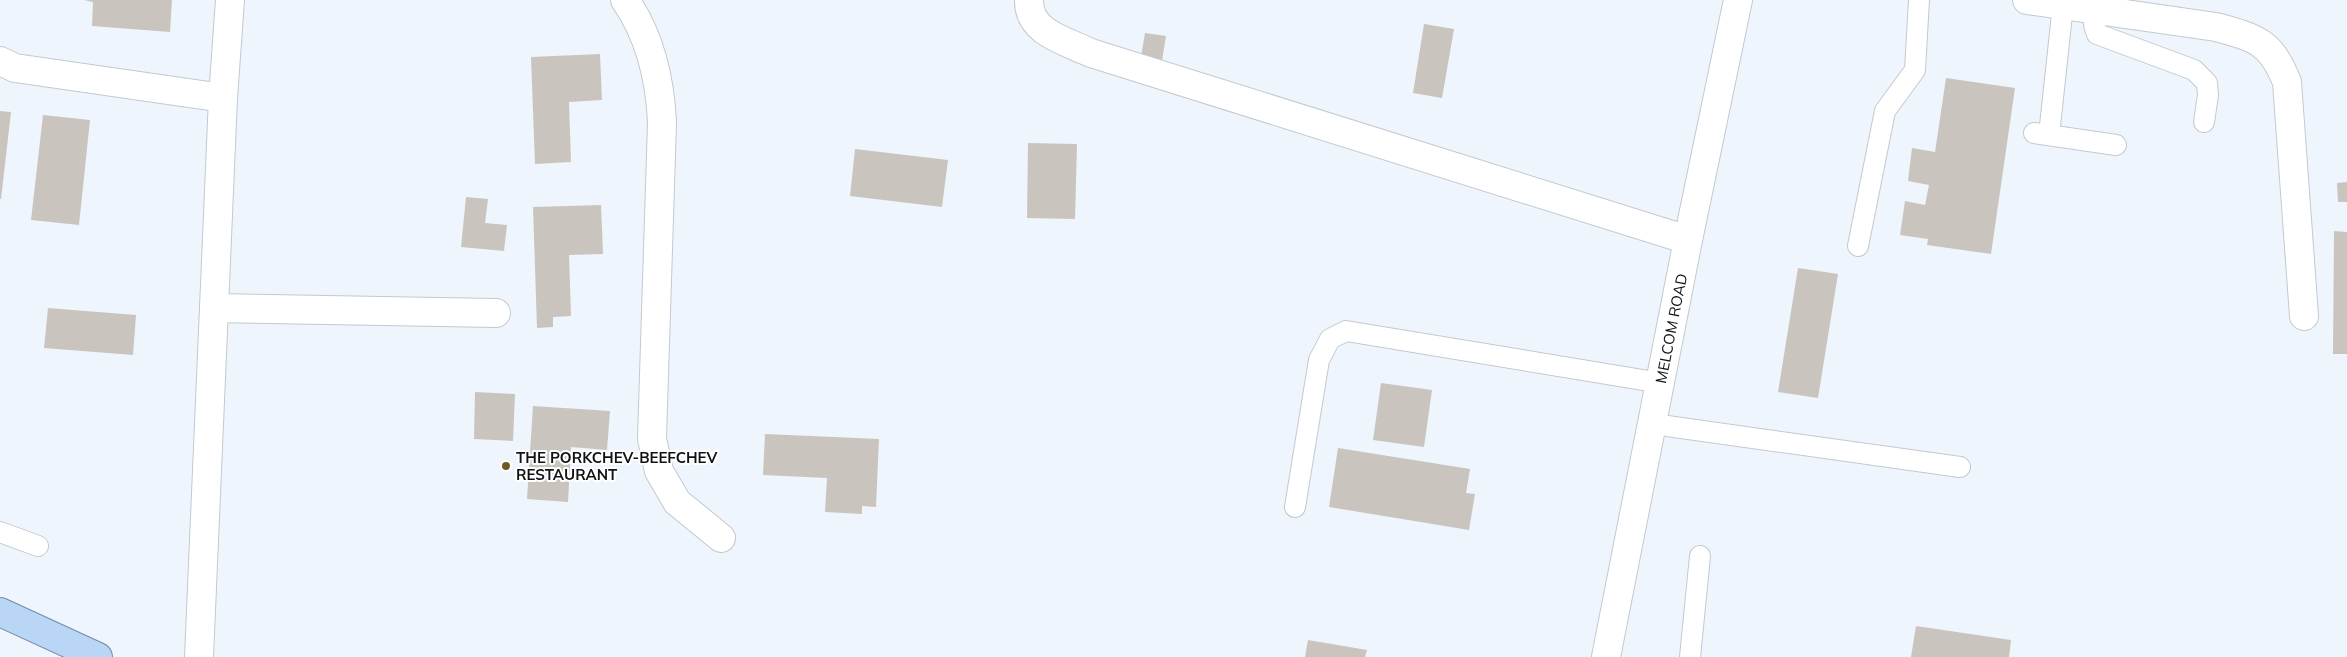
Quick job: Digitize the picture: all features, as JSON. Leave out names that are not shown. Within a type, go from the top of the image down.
[{"type":"highway","points":[[0,612],[98,657]]},
{"type":"street","points":[[199,657],[223,98],[230,0]]},
{"type":"street","points":[[625,0],[631,8],[655,63],[660,90],[662,122],[652,440],[659,471],[677,502],[721,538]]},
{"type":"street","points":[[1029,0],[1029,11],[1042,31],[1090,53],[1688,240]]},
{"type":"street","name":"MELCOM ROAD","points":[[1606,657],[1688,240],[1738,0]]},
{"type":"street","points":[[2027,0],[2216,27],[2245,35],[2265,45],[2279,62],[2287,82],[2304,316]]},
{"type":"street","points":[[0,61],[15,68],[223,98]]},
{"type":"street","points":[[214,308],[496,313]]},
{"type":"lane","points":[[1858,246],[1885,111],[1915,70],[1919,0]]},
{"type":"lane","points":[[2063,5],[2041,134],[2116,145]]},
{"type":"lane","points":[[2094,10],[2094,25],[2097,34],[2194,70],[2207,83],[2208,94],[2204,122]]},
{"type":"lane","points":[[1295,507],[1319,360],[1330,339],[1346,330],[1661,383]]},
{"type":"lane","points":[[1653,424],[1960,466]]},
{"type":"lane","points":[[0,532],[38,546]]},
{"type":"lane","points":[[1690,657],[1700,556]]},
{"type":"building","points":[[84,0],[172,0],[170,32],[92,26],[93,2]]},
{"type":"building","points":[[1424,24],[1454,29],[1442,98],[1413,93]]},
{"type":"building","points":[[1145,33],[1166,36],[1162,61],[1141,57]]},
{"type":"building","points":[[600,54],[602,100],[569,102],[571,162],[535,164],[531,57]]},
{"type":"building","points":[[1946,78],[2015,88],[1991,254],[1927,245],[1928,239],[1900,235],[1905,201],[1925,205],[1929,185],[1908,181],[1912,148],[1935,152]]},
{"type":"building","points":[[0,111],[11,112],[1,199],[0,199]]},
{"type":"building","points":[[43,115],[90,120],[79,225],[31,220]]},
{"type":"building","points":[[1028,143],[1077,144],[1075,219],[1027,218]]},
{"type":"building","points":[[855,149],[948,160],[942,207],[850,196]]},
{"type":"building","points":[[2347,182],[2347,202],[2338,202],[2337,183]]},
{"type":"building","points":[[466,197],[488,199],[485,223],[507,225],[504,251],[461,247]]},
{"type":"building","points":[[601,205],[603,254],[569,255],[571,316],[553,317],[553,327],[537,328],[533,207]]},
{"type":"building","points":[[2334,231],[2347,232],[2347,354],[2333,354]]},
{"type":"building","points":[[1798,268],[1838,274],[1818,398],[1778,392]]},
{"type":"building","points":[[48,308],[136,315],[133,355],[44,348]]},
{"type":"building","points":[[1381,383],[1432,390],[1424,447],[1373,440]]},
{"type":"building","points":[[475,392],[515,394],[513,441],[474,439]]},
{"type":"building","points":[[533,406],[610,411],[607,450],[571,447],[568,502],[527,499]]},
{"type":"building","points":[[765,434],[879,439],[876,507],[862,506],[862,514],[825,512],[827,478],[763,475]]},
{"type":"building","points":[[1338,448],[1470,469],[1466,493],[1475,494],[1469,530],[1329,507]]},
{"type":"building","points":[[1916,626],[2011,640],[2009,657],[1911,657]]},
{"type":"building","points":[[1308,640],[1367,650],[1365,657],[1305,657]]},
{"type":"place","name":"THE PORKCHEV-BEEFCHEV RESTAURANT","points":[[506,466]]}]
